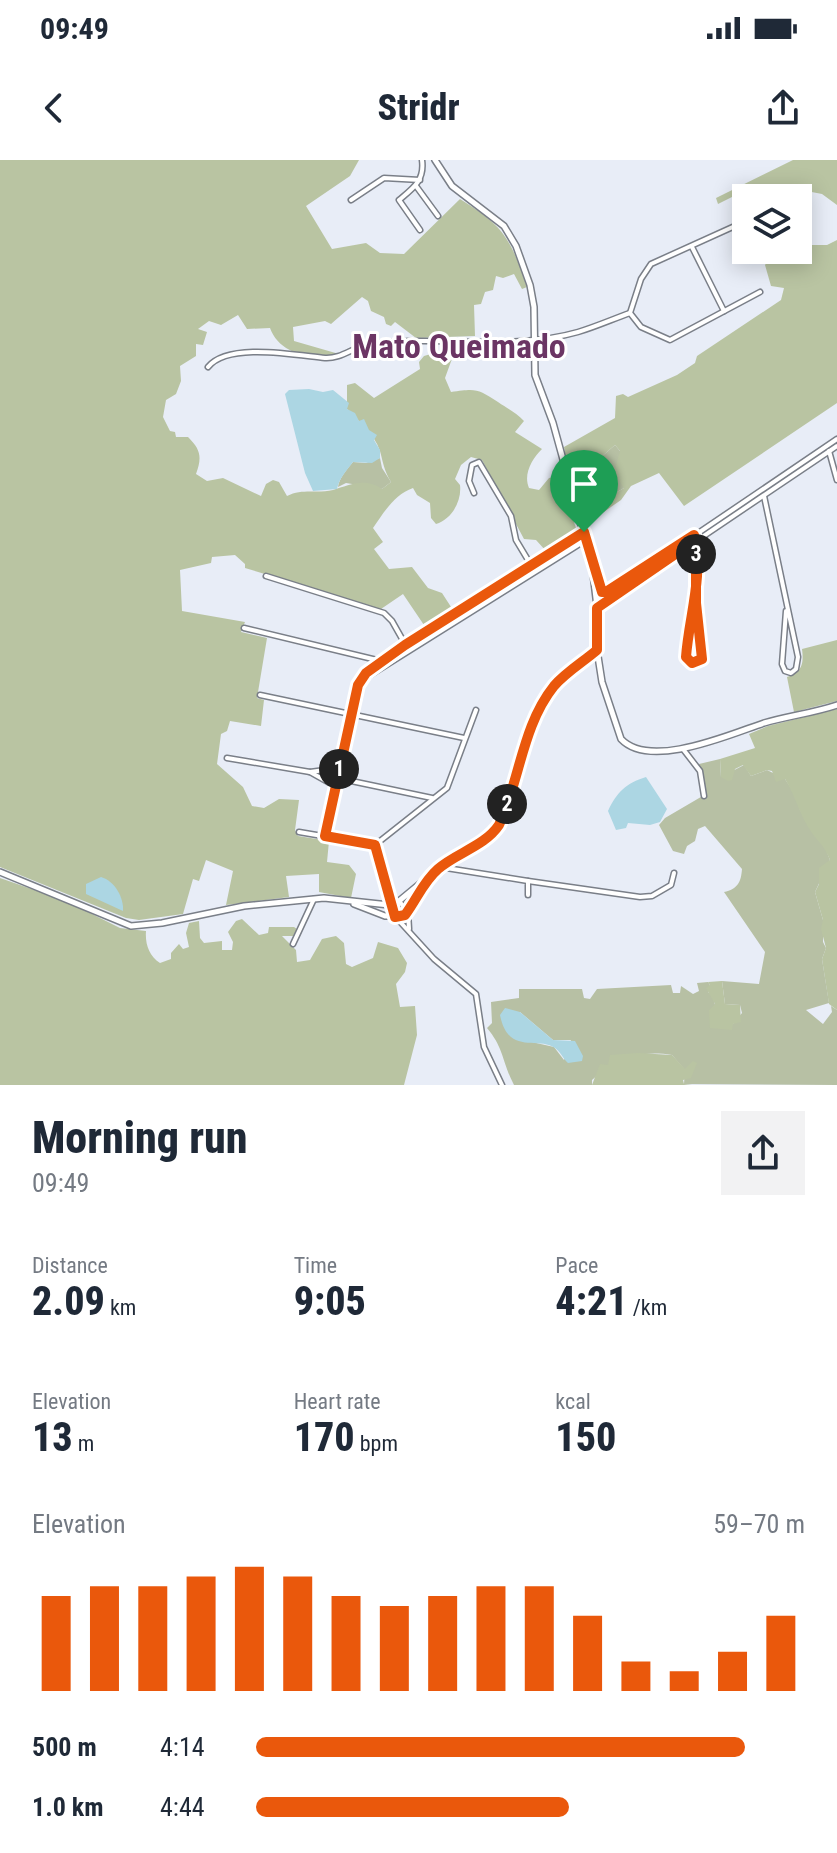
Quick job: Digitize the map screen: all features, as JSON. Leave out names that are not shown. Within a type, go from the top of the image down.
[{"type":"street","points":[[420,230],[399,200],[420,180],[422,160]]},
{"type":"street","points":[[435,160],[452,186],[494,217],[511,236],[533,296],[535,375],[553,423],[586,540],[597,608],[597,650],[611,715],[621,739],[640,750],[682,747],[715,741],[761,724],[837,705]]},
{"type":"street","points":[[351,200],[384,178],[420,180]]},
{"type":"street","points":[[416,186],[438,216]]},
{"type":"street","points":[[630,313],[641,279],[651,264],[732,228]]},
{"type":"street","points":[[692,247],[724,311]]},
{"type":"street","points":[[630,313],[641,327],[670,340],[760,292]]},
{"type":"street","points":[[208,367],[218,357],[234,354],[284,352],[329,358],[375,343],[533,339],[577,333],[630,313]]},
{"type":"street","points":[[762,493],[837,439]]},
{"type":"street","points":[[593,570],[602,592],[609,592],[837,446]]},
{"type":"street","points":[[829,451],[837,480]]},
{"type":"street","points":[[474,493],[469,478],[472,465],[479,462],[511,516],[516,540],[533,568]]},
{"type":"street","points":[[762,493],[798,657],[798,666],[791,673],[785,671],[782,664],[782,631],[786,611]]},
{"type":"street","points":[[325,836],[361,679],[584,532]]},
{"type":"street","points":[[695,537],[696,603],[703,653],[696,663],[689,662],[686,657],[696,603]]},
{"type":"street","points":[[597,608],[695,537]]},
{"type":"street","points":[[533,568],[586,540]]},
{"type":"street","points":[[266,576],[384,613],[407,647]]},
{"type":"street","points":[[244,628],[384,663]]},
{"type":"street","points":[[0,872],[131,926],[162,923],[244,906],[314,899],[389,905],[399,901],[440,867],[495,830],[502,818],[528,734],[546,698],[562,678],[597,650]]},
{"type":"street","points":[[260,695],[464,738]]},
{"type":"street","points":[[375,845],[447,788],[476,710]]},
{"type":"street","points":[[682,747],[700,771],[704,796]]},
{"type":"street","points":[[227,758],[310,772],[339,768]]},
{"type":"street","points":[[310,772],[335,786]]},
{"type":"street","points":[[337,778],[433,798]]},
{"type":"street","points":[[412,794],[418,808]]},
{"type":"street","points":[[299,832],[375,845]]},
{"type":"street","points":[[375,845],[389,905],[395,917],[440,964],[474,991],[480,1006],[484,1047],[502,1085]]},
{"type":"street","points":[[440,867],[646,897],[671,885],[674,873]]},
{"type":"street","points":[[344,900],[395,917],[408,912],[427,879]]},
{"type":"street","points":[[528,881],[528,895]]},
{"type":"street","points":[[293,944],[314,899]]},
{"type":"street","points":[[399,901],[408,912],[410,931]]},
{"type":"green space","points":[[0,160],[359,160],[350,176],[306,206],[332,249],[366,243],[380,253],[404,254],[460,199],[496,226],[516,257],[527,287],[522,289],[514,274],[503,278],[496,276],[493,290],[485,292],[481,304],[474,305],[475,336],[416,338],[395,322],[391,326],[386,324],[384,317],[371,311],[368,301],[362,297],[331,324],[325,321],[293,327],[294,341],[339,354],[329,356],[309,356],[289,350],[270,328],[247,329],[238,315],[221,325],[209,321],[198,329],[207,332],[203,345],[196,344],[196,356],[180,366],[181,381],[176,394],[166,400],[163,417],[170,431],[175,432],[176,437],[188,437],[196,446],[200,458],[196,474],[207,481],[223,478],[261,496],[266,484],[273,480],[279,482],[287,496],[299,492],[333,490],[357,483],[369,483],[382,489],[391,482],[374,439],[347,409],[347,385],[355,383],[374,398],[420,369],[419,362],[424,356],[448,349],[453,356],[445,378],[451,392],[481,392],[515,413],[524,421],[515,432],[542,449],[530,467],[527,477],[529,488],[539,490],[549,478],[557,477],[561,484],[576,528],[546,551],[536,540],[524,539],[482,460],[471,457],[461,465],[455,479],[460,485],[458,503],[442,522],[436,524],[431,518],[430,503],[417,495],[413,488],[390,504],[373,528],[383,542],[374,549],[389,569],[412,567],[428,588],[442,593],[453,610],[426,628],[403,594],[381,609],[245,568],[245,564],[235,555],[212,557],[211,563],[180,570],[182,611],[245,622],[241,632],[267,638],[257,698],[264,700],[261,726],[230,721],[227,731],[221,734],[217,764],[243,787],[252,806],[264,808],[279,799],[299,800],[295,830],[298,836],[329,841],[327,862],[349,865],[356,874],[351,898],[319,892],[319,874],[286,876],[289,897],[226,905],[233,871],[206,860],[199,881],[193,879],[183,914],[139,920],[126,918],[0,867]]},
{"type":"green space","points":[[793,160],[837,160],[837,205],[822,194],[812,192],[812,184],[744,184]]},
{"type":"green space","points":[[732,190],[732,197],[718,204],[716,198]]},
{"type":"green space","points":[[837,240],[837,403],[684,506],[659,473],[631,486],[621,500],[598,516],[593,506],[624,488],[614,473],[620,451],[615,445],[600,458],[569,474],[564,447],[615,418],[616,396],[623,394],[628,397],[677,375],[695,363],[697,356],[781,300],[784,288],[771,286],[766,264],[812,264],[812,245],[827,245]]},
{"type":"green space","points":[[615,445],[620,451],[624,488],[593,506],[598,516],[586,524],[569,474],[600,458]]},
{"type":"green space","points":[[380,458],[391,482],[382,489],[346,483],[338,487],[353,462],[366,463]]},
{"type":"green space","points":[[837,640],[837,701],[794,712],[787,677],[801,667],[802,649]]},
{"type":"green space","points":[[837,709],[837,1010],[829,1004],[822,959],[826,948],[821,929],[823,920],[815,892],[819,884],[819,868],[830,860],[828,855],[808,827],[785,779],[776,782],[772,771],[767,770],[751,776],[743,765],[735,769],[732,780],[728,781],[721,777],[720,759],[755,748],[749,734],[768,726]]},
{"type":"green space","points":[[720,759],[721,777],[744,765],[751,776],[767,770],[785,779],[798,799],[800,810],[823,842],[830,860],[815,892],[823,920],[826,948],[822,959],[829,1003],[806,1010],[823,1024],[832,1012],[831,1006],[837,1010],[837,1085],[684,1084],[685,1070],[672,1055],[649,1054],[619,1061],[592,1080],[592,1085],[514,1085],[497,1042],[487,1028],[492,1023],[491,1002],[519,998],[519,989],[582,989],[584,998],[590,999],[597,989],[671,985],[673,993],[680,993],[681,986],[693,994],[699,991],[697,983],[708,982],[708,992],[712,995],[722,1027],[733,1024],[742,1013],[740,1005],[725,1004],[722,981],[759,984],[765,952],[724,892],[738,884],[742,869],[705,826],[698,829],[695,841],[687,846],[684,854],[673,851],[659,825],[665,818],[706,794],[699,764]],"holes":[[[520,1012],[553,1040],[571,1040],[564,1060],[554,1047],[514,1038]]]},
{"type":"green space","points":[[0,878],[66,901],[120,928],[146,931],[148,949],[160,963],[171,959],[171,953],[179,944],[183,949],[189,947],[186,933],[189,923],[199,921],[200,938],[204,943],[222,941],[222,950],[232,950],[233,942],[228,932],[236,921],[242,919],[259,935],[268,933],[269,927],[294,927],[297,929],[293,936],[282,936],[296,950],[297,962],[310,960],[322,939],[336,936],[344,943],[346,964],[352,967],[373,958],[378,942],[398,948],[407,963],[405,972],[396,984],[400,1007],[415,1006],[417,1035],[404,1085],[0,1085]]},
{"type":"green space","points":[[722,981],[725,1004],[740,1005],[741,1022],[733,1024],[732,1030],[710,1028],[709,1010],[715,1004],[706,988],[710,985],[708,982]]},
{"type":"green space","points":[[610,1055],[672,1055],[685,1069],[693,1061],[697,1063],[691,1078],[683,1080],[684,1084],[692,1085],[592,1085],[600,1064],[608,1065]]},
{"type":"water","points":[[289,390],[323,392],[333,390],[349,403],[347,409],[355,413],[359,421],[364,419],[369,430],[377,435],[374,440],[380,450],[380,458],[372,463],[353,462],[337,489],[313,491],[305,473],[285,394]]},
{"type":"water","points":[[646,777],[667,809],[660,822],[650,825],[628,823],[626,828],[616,830],[608,811],[611,804],[628,785]]},
{"type":"water","points":[[101,877],[118,891],[123,911],[86,894],[86,884]]},
{"type":"water","points":[[505,1008],[520,1012],[553,1040],[575,1041],[583,1056],[582,1061],[568,1063],[555,1048],[510,1036],[500,1015]]},
{"type":"district","name":"Mato Queimado","points":[[459,346]]},
{"type":"route","points":[[584,532],[405,645],[366,673],[358,685],[325,836],[375,845],[390,908],[395,917],[408,912],[427,879],[440,867],[490,836],[499,825],[537,714],[554,686],[597,650],[597,608],[696,540],[696,603],[702,659],[692,663],[686,657],[696,603],[697,569],[696,540],[694,535],[617,588],[602,592],[584,532]]}]
